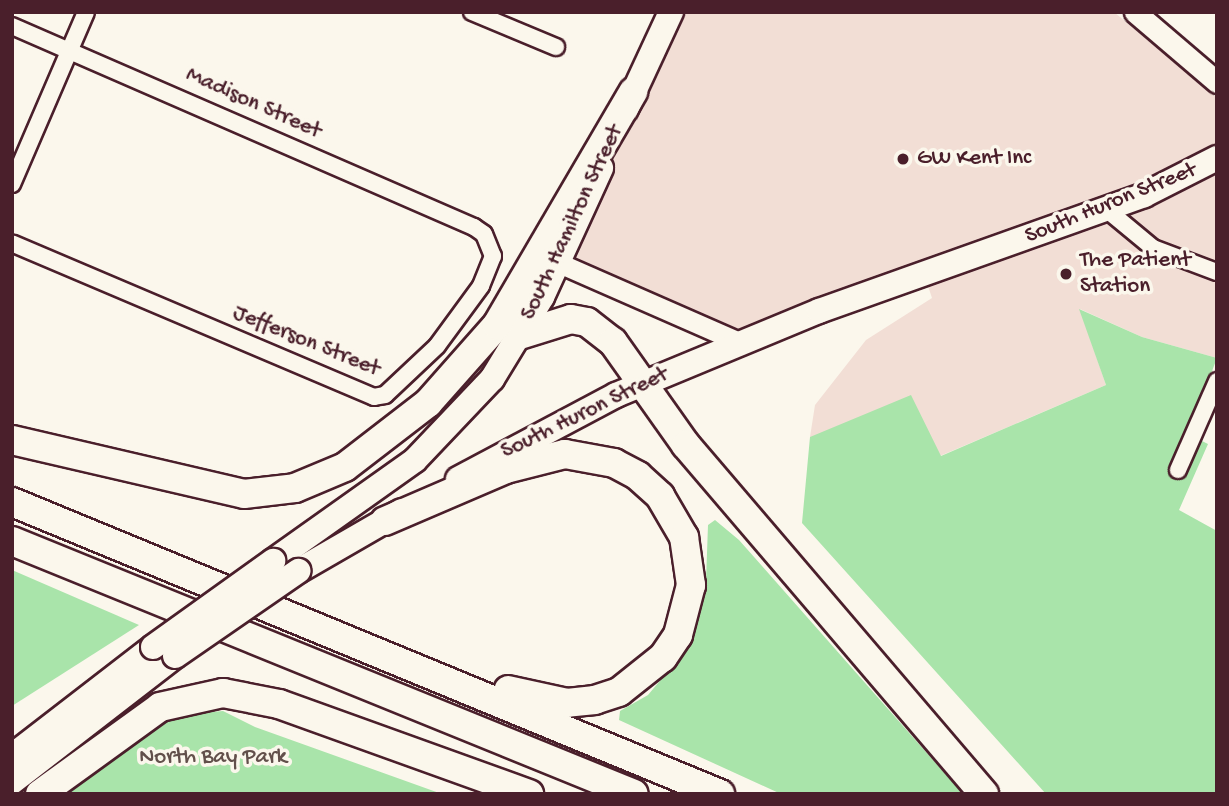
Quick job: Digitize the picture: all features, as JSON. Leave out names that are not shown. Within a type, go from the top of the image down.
[{"type":"highway","points":[[12,440],[244,494],[295,488],[345,467],[428,403],[498,325],[633,92]]},
{"type":"highway","points":[[520,335],[560,320],[587,322],[612,342],[717,482],[984,794]]},
{"type":"highway","points":[[385,521],[506,469],[565,454],[590,456],[638,476],[660,496],[684,537],[691,585],[678,635],[644,675],[619,692],[567,703],[427,673]]},
{"type":"highway","points":[[12,502],[720,794]]},
{"type":"highway","points":[[12,541],[634,794]]},
{"type":"highway","points":[[12,550],[53,558]]},
{"type":"highway","points":[[40,794],[160,707],[223,693],[279,704],[528,794]]},
{"type":"main road","name":"South Hamilton Street","points":[[359,504],[459,418],[520,335],[559,263],[633,92],[671,12]]},
{"type":"main road","points":[[1135,12],[1217,82]]},
{"type":"main road","name":"South Huron Street","points":[[13,755],[164,651],[513,447],[643,385],[741,343],[1106,209],[1217,158]]},
{"type":"main road","name":"South Huron Street","points":[[12,782],[273,561],[359,504]]},
{"type":"street","points":[[12,184],[86,12]]},
{"type":"street","points":[[472,12],[556,47]]},
{"type":"street","name":"Madison Street","points":[[12,26],[474,227]]},
{"type":"street","points":[[1106,209],[1153,248],[1217,272]]},
{"type":"street","name":"Jefferson Street","points":[[12,243],[374,397],[385,396],[437,346],[481,286],[493,256],[484,234],[474,227]]},
{"type":"street","points":[[559,263],[741,343]]},
{"type":"street","points":[[1178,470],[1217,381]]},
{"type":"shaded area","points":[[683,12],[1114,12],[1217,98],[1217,143],[1144,183],[742,328],[727,328],[578,263],[574,257],[583,222]]},
{"type":"shaded area","points":[[1217,174],[1217,358],[1142,337],[1080,309],[1106,385],[940,456],[810,437],[815,405],[866,340],[932,298],[927,283],[1098,227]]},
{"type":"green space","points":[[1079,309],[1142,337],[1217,358],[1188,434],[1208,444],[1179,510],[1217,531],[1217,794],[1046,794],[802,523],[810,437],[911,395],[941,456],[1106,385]]},
{"type":"green space","points":[[715,520],[739,540],[963,794],[781,794],[619,720],[620,711],[648,695],[679,658],[692,633],[706,581],[708,525]]},
{"type":"green space","points":[[12,570],[139,625],[12,706]]},
{"type":"green space","name":"North Bay Park","points":[[223,711],[255,727],[442,794],[65,794],[123,748],[179,715]]},
{"type":"place","name":"GW Kent Inc","points":[[903,159]]},
{"type":"place","name":"The Patient Station","points":[[1066,274]]}]
